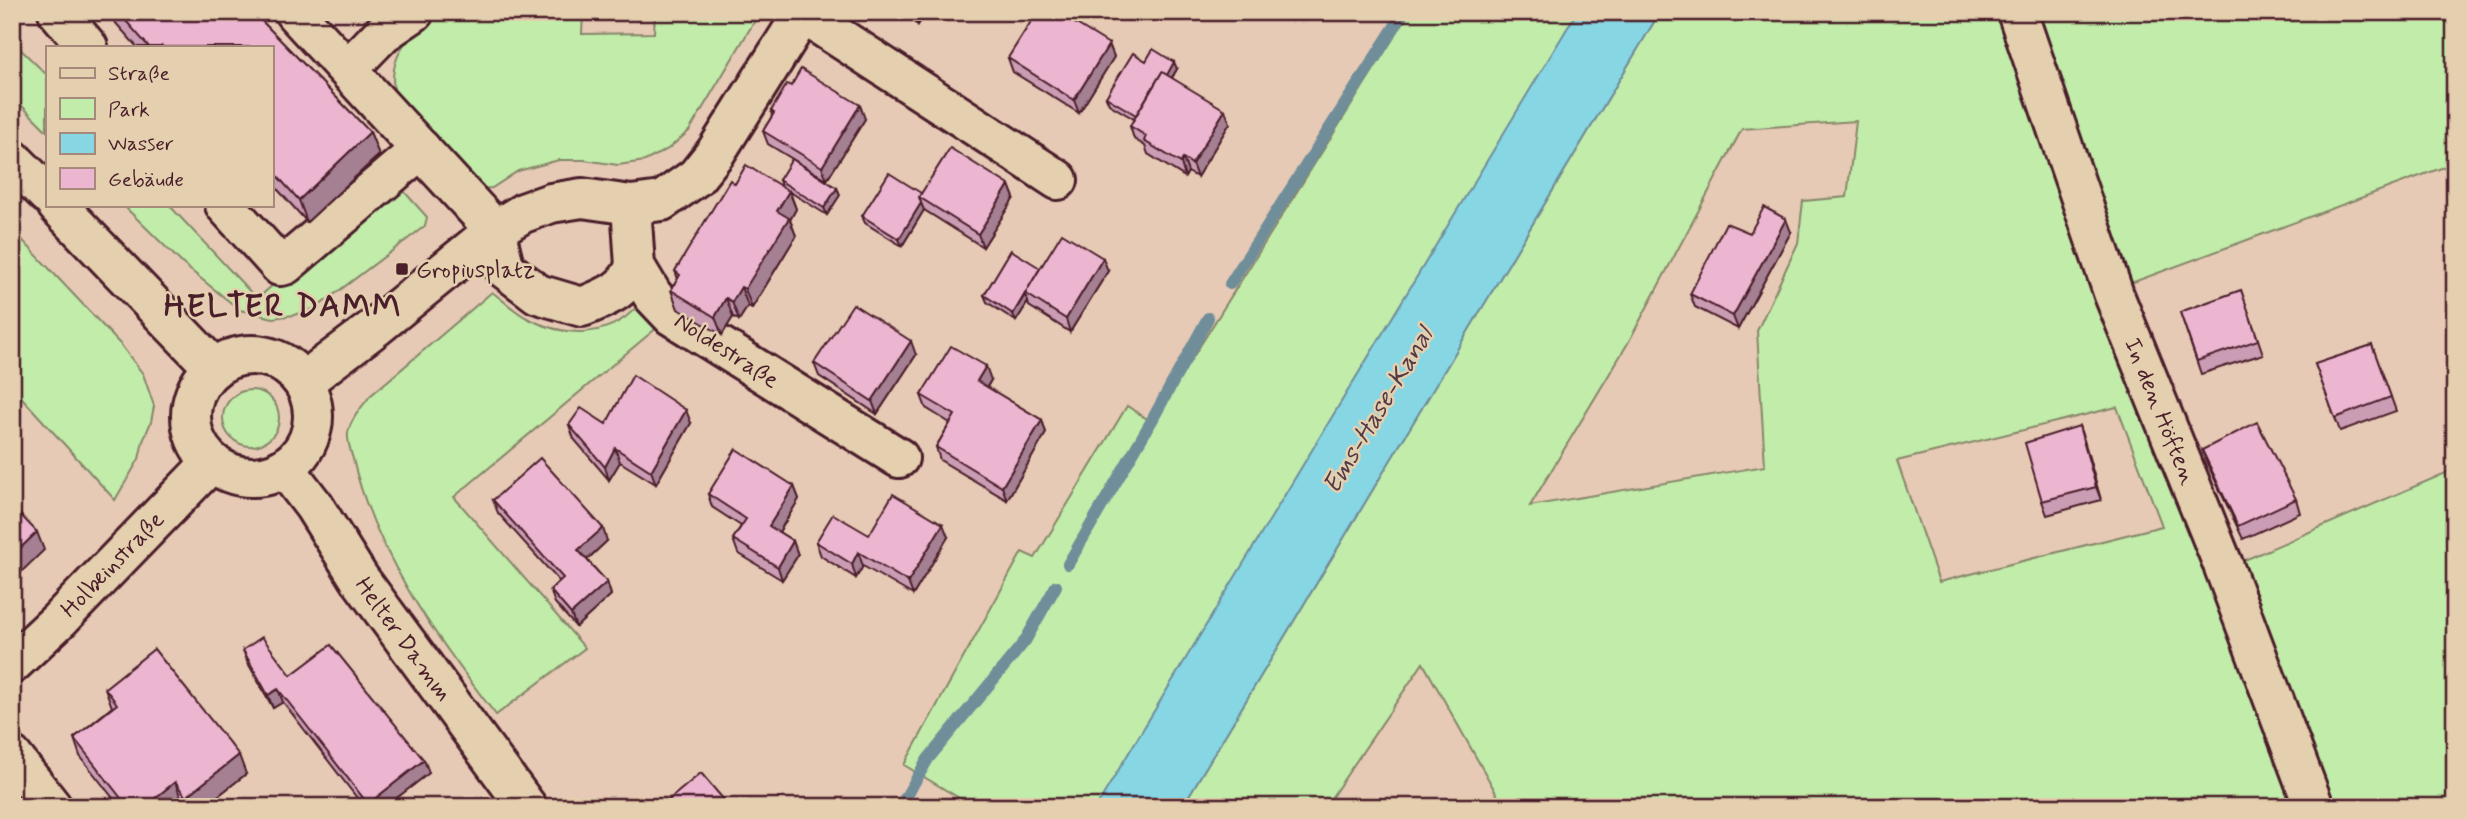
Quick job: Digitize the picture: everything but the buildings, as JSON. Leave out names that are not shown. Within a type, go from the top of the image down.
[{"type":"street","points":[[58,12],[87,46]]},
{"type":"street","points":[[294,12],[495,230],[505,269],[538,294],[582,307],[619,291],[630,279],[635,266]]},
{"type":"street","points":[[348,68],[383,33],[414,12]]},
{"type":"street","name":"In den Höften","points":[[2017,12],[2114,295],[2222,562],[2314,807]]},
{"type":"street","points":[[303,382],[495,230],[523,213],[551,203],[582,198],[631,205],[662,201],[696,177],[716,152],[804,13],[1058,180]]},
{"type":"street","points":[[226,206],[280,266],[285,265],[421,149]]},
{"type":"street","points":[[12,159],[46,193]]},
{"type":"street","name":"Noldestraße","points":[[631,205],[635,266],[653,296],[672,316],[899,458]]},
{"type":"street","points":[[58,206],[214,368]]},
{"type":"street","points":[[233,358],[272,358],[303,382],[312,407],[311,432],[300,454],[285,468],[268,476],[239,476],[211,463],[196,443],[190,418],[195,393],[201,381],[214,368],[233,358]]},
{"type":"street","name":"Holbeinstraße","points":[[12,664],[59,620],[211,463]]},
{"type":"street","name":"Helter Damm","points":[[285,468],[314,506],[359,578],[527,807]]},
{"type":"street","points":[[12,755],[52,807]]},
{"type":"green space","points":[[478,12],[583,12],[582,34],[654,33],[655,12],[760,12],[689,131],[668,149],[645,161],[618,165],[584,160],[559,160],[518,171],[492,188],[480,189],[397,98],[393,75],[400,52],[414,32],[434,20]]},
{"type":"green space","points":[[1410,12],[1578,12],[1097,807],[968,807],[969,804],[904,765],[1022,552],[1035,558],[1127,406],[1152,422]]},
{"type":"green space","points":[[1660,12],[2006,12],[2300,807],[1504,807],[1423,663],[1325,807],[1182,807]],"holes":[[[1856,121],[1847,197],[1803,201],[1798,243],[1757,331],[1765,466],[1530,506],[1628,343],[1742,129]],[[2117,407],[2162,526],[1939,582],[1897,461]]]},
{"type":"green space","points":[[2036,12],[2455,12],[2455,163],[2131,283]]},
{"type":"green space","points":[[12,41],[46,74],[46,130],[12,96]]},
{"type":"green space","points":[[393,179],[427,217],[425,226],[316,308],[273,318],[240,310],[184,265],[124,206],[170,206],[257,299]]},
{"type":"green space","points":[[12,229],[120,344],[143,374],[154,406],[151,422],[139,459],[115,500],[12,387]]},
{"type":"green space","points":[[492,292],[523,315],[558,330],[574,332],[604,328],[618,322],[643,299],[665,321],[454,497],[585,648],[496,715],[431,626],[393,562],[376,529],[363,494],[348,436],[354,418],[370,396]]},
{"type":"green space","points":[[251,390],[266,395],[274,403],[279,418],[274,433],[266,441],[251,446],[236,441],[228,433],[223,418],[228,403],[236,395]]},
{"type":"green space","points":[[2455,469],[2455,807],[2332,807],[2240,562]]},
{"type":"water","name":"Ems-Hase-Kanal","points":[[1577,12],[1660,12],[1182,807],[1096,807]]},
{"type":"waterway","points":[[1230,284],[1404,12]]},
{"type":"waterway","points":[[1068,564],[1208,318]]},
{"type":"waterway","points":[[900,807],[928,759],[1025,641],[1056,586]]},
{"type":"place","name":"Gropiusplatz","points":[[402,269]]},
{"type":"district","name":"HELTER DAMM","points":[[283,305]]}]
